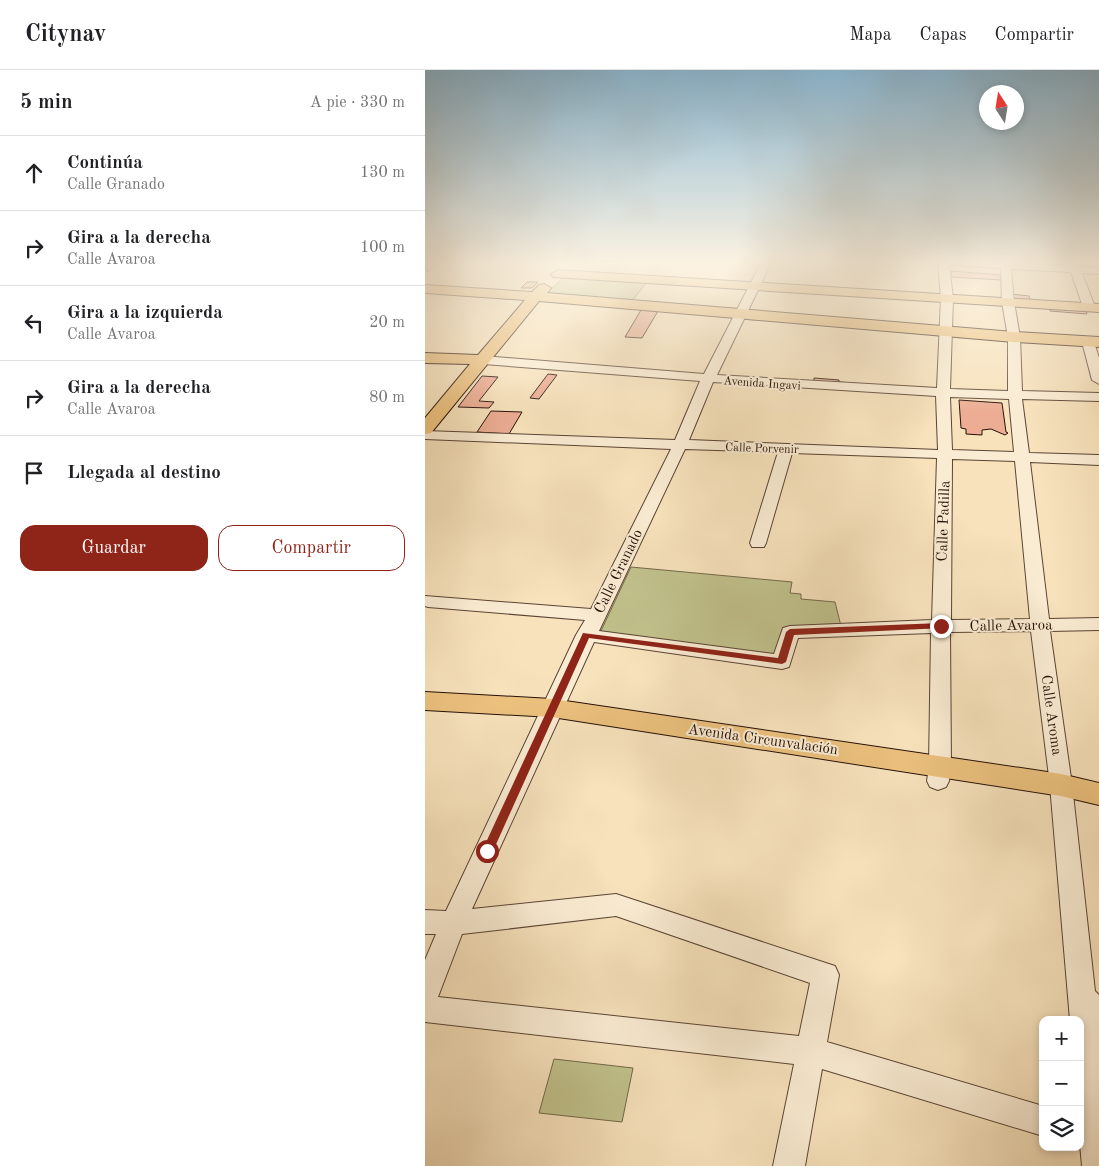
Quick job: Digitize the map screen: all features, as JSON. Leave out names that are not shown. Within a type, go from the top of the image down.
[{"type":"main road","points":[[425,429],[522,312]]},
{"type":"main road","points":[[731,312],[1014,337],[1094,324]]},
{"type":"main road","points":[[1048,312],[1094,324]]},
{"type":"main road","name":"Avenida Ingavi","points":[[425,358],[483,360]]},
{"type":"main road","name":"Avenida Circunvalación","points":[[425,701],[549,715],[1062,793],[1099,794]]},
{"type":"main road","name":"Avenida Circunvalación","points":[[425,715],[549,715]]},
{"type":"main road","name":"Avenida Circunvalación","points":[[1062,793],[1099,808]]},
{"type":"street","name":"Calle Padilla","points":[[939,773],[945,453],[943,393],[947,312]]},
{"type":"street","name":"Calle Aroma","points":[[1010,312],[1014,337],[1015,396],[1040,624],[1090,1006],[1087,1134],[1098,1166]]},
{"type":"street","points":[[1090,312],[1094,324],[1099,380]]},
{"type":"street","name":"Calle Granado","points":[[425,994],[453,923],[586,635],[680,445],[741,313]]},
{"type":"street","name":"Avenida Ingavi","points":[[483,360],[709,379],[943,393],[1099,398]]},
{"type":"street","name":"Calle Porvenir","points":[[425,435],[1099,460]]},
{"type":"street","points":[[758,543],[786,449]]},
{"type":"street","points":[[429,598],[597,614]]},
{"type":"street","name":"Calle Avaroa","points":[[586,635],[782,662],[790,632],[941,626],[1099,624]]},
{"type":"street","points":[[425,922],[453,923],[616,905],[825,975],[789,1166]]},
{"type":"street","points":[[425,1009],[812,1052],[1039,1120]]},
{"type":"green space","points":[[631,567],[792,582],[790,593],[801,594],[801,599],[835,602],[842,630],[786,627],[776,657],[600,633]]},
{"type":"green space","points":[[554,1059],[633,1068],[622,1122],[539,1113]]},
{"type":"building","points":[[640,312],[657,312],[642,338],[625,337]]},
{"type":"building","points":[[1064,312],[1087,312],[1087,314]]},
{"type":"building","points":[[548,374],[557,375],[539,399],[530,398]]},
{"type":"building","points":[[482,376],[498,377],[479,401],[494,402],[489,408],[458,407]]},
{"type":"building","points":[[814,378],[839,380],[839,382],[865,384],[814,381]]},
{"type":"building","points":[[959,400],[1002,403],[1006,432],[1008,433],[1005,435],[991,429],[982,430],[982,435],[966,434],[966,429],[961,428]]},
{"type":"building","points":[[491,411],[522,412],[509,434],[477,432]]},
{"type":"route","points":[[487,851],[586,635],[782,662],[790,632],[941,626]]}]
